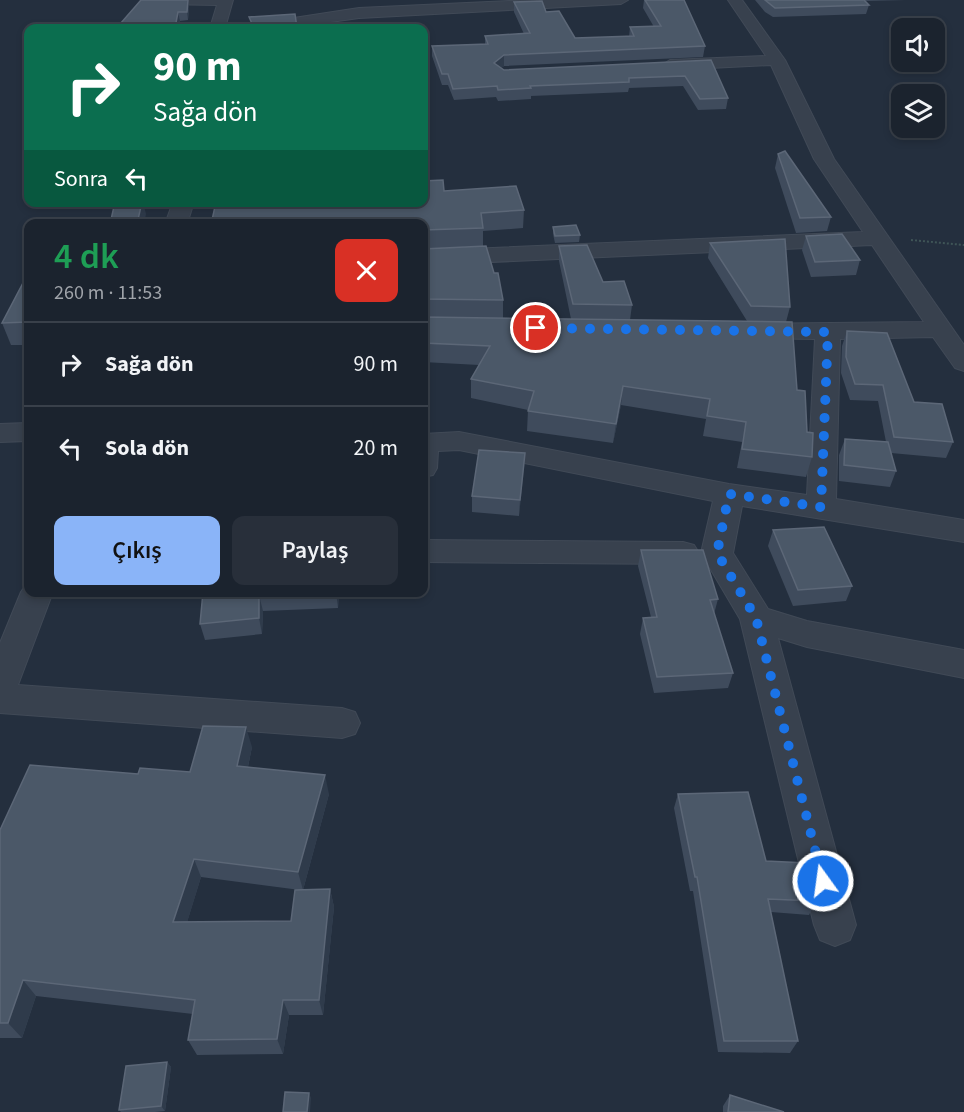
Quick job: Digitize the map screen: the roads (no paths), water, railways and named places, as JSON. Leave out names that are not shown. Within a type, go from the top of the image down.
[{"type":"street","points":[[161,0],[226,0],[219,24]]},
{"type":"street","points":[[287,24],[359,13],[621,0]]},
{"type":"street","points":[[735,0],[777,60],[824,159],[964,363]]},
{"type":"street","points":[[658,66],[777,60]]},
{"type":"street","points":[[428,258],[879,238]]},
{"type":"street","points":[[727,331],[828,332],[941,329]]},
{"type":"street","points":[[821,507],[828,332]]},
{"type":"street","points":[[0,433],[24,432]]},
{"type":"street","points":[[428,442],[459,441],[729,494],[964,531]]},
{"type":"street","points":[[729,494],[717,553],[756,618],[835,925]]},
{"type":"street","points":[[428,551],[717,553]]},
{"type":"street","points":[[0,686],[35,597]]},
{"type":"street","points":[[756,618],[807,634],[964,664]]},
{"type":"street","points":[[0,698],[342,723]]}]
